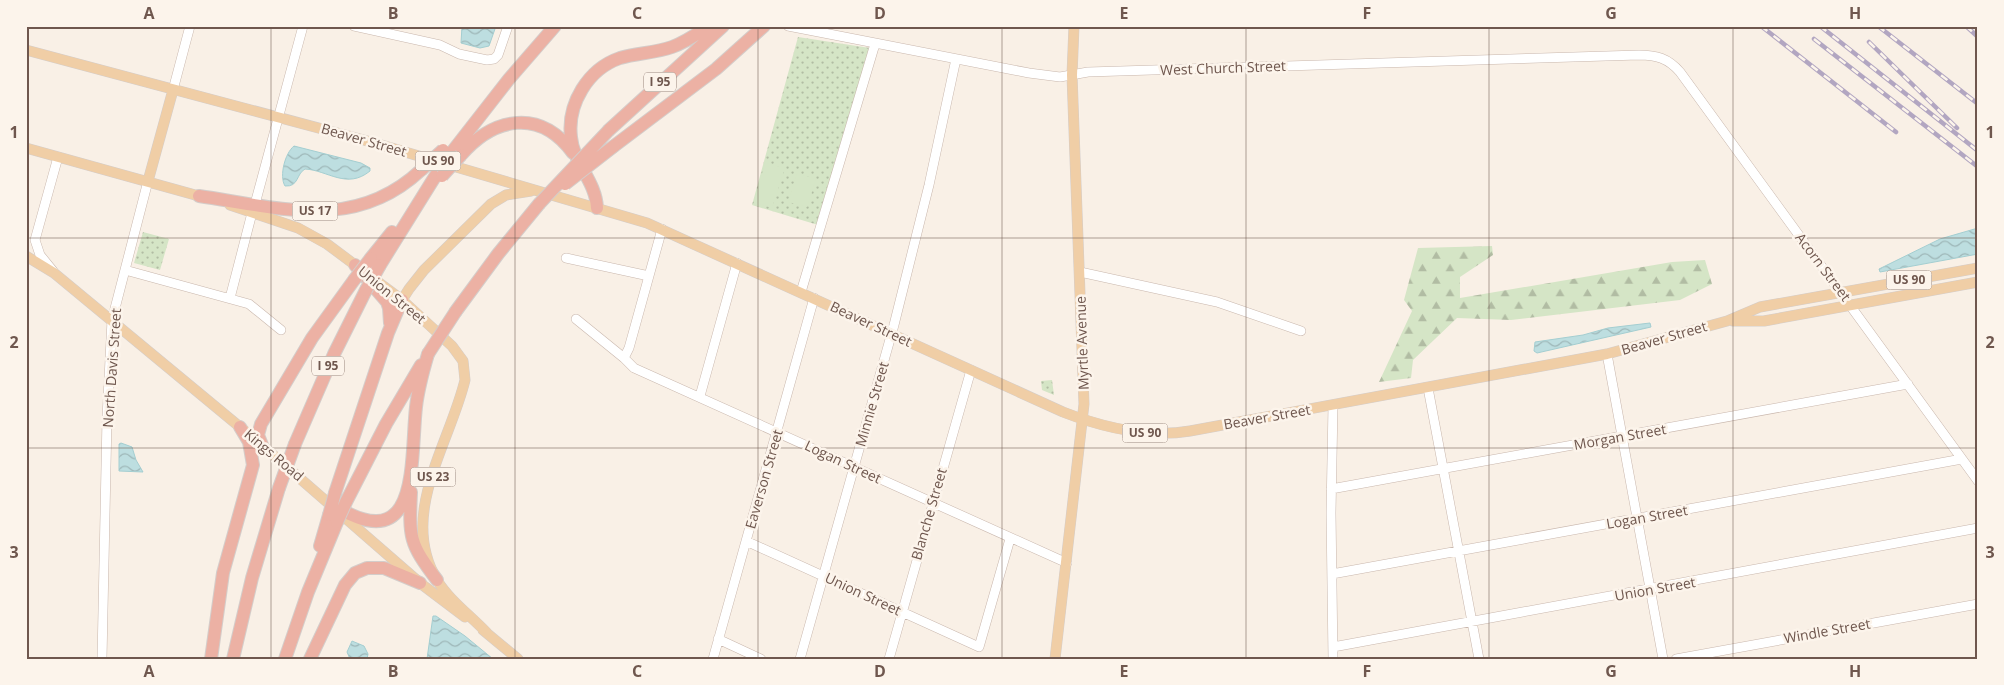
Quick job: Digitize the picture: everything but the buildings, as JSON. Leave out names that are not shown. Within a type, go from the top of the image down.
[{"type":"highway","points":[[262,445],[258,438],[258,431],[312,338],[354,280],[376,262],[478,117],[555,26]]},
{"type":"highway","name":"I 95","points":[[333,508],[346,502],[386,424],[428,354],[456,311],[528,216],[539,197],[708,31],[723,26]]},
{"type":"highway","points":[[539,197],[614,146],[716,69],[764,26]]},
{"type":"highway","points":[[596,208],[594,191],[572,145],[570,123],[576,102],[592,76],[616,60],[673,46],[708,31]]},
{"type":"highway","points":[[452,152],[492,129],[523,123],[537,126],[554,134],[571,151],[582,168]]},
{"type":"highway","name":"US 17","points":[[199,196],[254,208],[316,211],[356,207],[372,203],[394,192],[421,170],[452,152]]},
{"type":"highway","name":"I 95","points":[[233,659],[252,578],[279,488],[295,444],[334,354],[366,290],[376,262],[439,175]]},
{"type":"highway","points":[[355,266],[386,302],[390,315],[388,333]]},
{"type":"highway","points":[[285,659],[308,592],[388,333],[402,300]]},
{"type":"highway","points":[[428,354],[417,399],[410,519],[411,538],[417,554],[437,580]]},
{"type":"highway","points":[[210,659],[224,567],[253,465],[249,442],[240,427]]},
{"type":"highway","points":[[333,508],[363,520],[385,519],[396,512],[402,505],[412,475]]},
{"type":"highway","points":[[310,659],[343,589],[355,573],[367,568],[384,568],[420,583]]},
{"type":"main road","name":"Myrtle Avenue","points":[[1055,659],[1084,404],[1072,75],[1074,26]]},
{"type":"main road","name":"Beaver Street","points":[[26,50],[279,117],[539,197],[596,208],[640,220],[1046,405],[1083,420],[1143,433],[1170,434],[1607,354],[1727,321],[1760,307],[1978,268]]},
{"type":"main road","name":"North Davis Street","points":[[148,181],[173,90]]},
{"type":"main road","name":"US 17","points":[[26,148],[199,196]]},
{"type":"main road","points":[[402,300],[408,288],[424,270],[491,204],[502,196],[516,192],[539,197]]},
{"type":"main road","name":"Union Street","points":[[254,208],[327,244],[402,300],[456,350],[463,361],[465,369],[464,384],[430,486],[423,514],[425,543],[437,580],[487,633]]},
{"type":"main road","name":"Kings Road","points":[[26,256],[54,273],[112,320],[262,445],[420,583],[487,633],[518,659]]},
{"type":"main road","name":"Beaver Street","points":[[1727,321],[1764,320],[1978,282]]},
{"type":"street","name":"North Davis Street","points":[[173,90],[190,26]]},
{"type":"street","points":[[230,298],[303,26]]},
{"type":"street","points":[[354,26],[440,45],[459,54],[484,60],[494,59],[500,53],[508,26]]},
{"type":"street","name":"West Church Street","points":[[788,26],[1029,73],[1060,77],[1098,72],[1639,55],[1663,58]]},
{"type":"street","points":[[801,292],[876,44]]},
{"type":"street","name":"Acorn Street","points":[[1663,58],[1680,72],[1977,479]]},
{"type":"street","name":"Minnie Street","points":[[800,659],[892,334],[929,186],[956,59]]},
{"type":"street","points":[[54,273],[31,240],[58,157]]},
{"type":"street","name":"North Davis Street","points":[[102,659],[107,418],[112,320],[148,181]]},
{"type":"street","points":[[624,358],[629,348],[662,229]]},
{"type":"street","points":[[566,258],[649,276]]},
{"type":"street","points":[[700,396],[737,263]]},
{"type":"street","points":[[125,270],[249,304],[281,330]]},
{"type":"street","points":[[1080,272],[1217,302],[1301,331]]},
{"type":"street","name":"Eaverson Street","points":[[713,659],[814,298]]},
{"type":"street","name":"Logan Street","points":[[576,319],[634,368],[700,396],[933,504],[1066,563]]},
{"type":"street","points":[[1607,354],[1663,659]]},
{"type":"street","name":"Blanche Street","points":[[888,659],[971,370]]},
{"type":"street","name":"Morgan Street","points":[[1331,489],[1908,384]]},
{"type":"street","points":[[1428,388],[1445,469],[1479,659]]},
{"type":"street","points":[[1333,405],[1331,489],[1333,659]]},
{"type":"street","name":"Logan Street","points":[[1332,574],[1962,459]]},
{"type":"street","name":"Union Street","points":[[1333,647],[1472,623],[1978,528]]},
{"type":"street","name":"Union Street","points":[[746,541],[979,648],[1010,539]]},
{"type":"street","name":"Windle Street","points":[[1676,659],[1978,604]]},
{"type":"street","points":[[718,639],[761,659]]},
{"type":"green space","points":[[798,37],[870,48],[818,225],[752,205]]},
{"type":"green space","points":[[765,163],[785,168],[772,208],[754,202]]},
{"type":"green space","points":[[797,173],[816,179],[807,207],[788,202]]},
{"type":"green space","points":[[143,232],[169,239],[160,270],[134,263]]},
{"type":"green space","points":[[1492,246],[1493,255],[1460,277],[1460,298],[1672,262],[1705,260],[1712,284],[1680,300],[1511,320],[1457,318],[1413,360],[1411,378],[1379,382],[1412,311],[1404,300],[1418,248]]},
{"type":"green space","points":[[1052,380],[1054,395],[1042,390],[1041,381]]},
{"type":"water","points":[[462,26],[496,26],[489,46],[480,48],[461,43]]},
{"type":"water","points":[[294,146],[361,163],[370,168],[370,171],[353,179],[345,179],[305,169],[293,184],[285,186],[283,182],[284,165],[288,154]]},
{"type":"water","points":[[1978,228],[1978,254],[1880,272],[1879,269],[1940,239]]},
{"type":"water","points":[[1650,323],[1651,327],[1537,353],[1534,351],[1535,342],[1583,335],[1608,328]]},
{"type":"water","points":[[119,444],[132,447],[136,460],[143,472],[119,471]]},
{"type":"water","points":[[433,616],[436,616],[465,636],[493,659],[427,659]]},
{"type":"water","points":[[352,641],[364,646],[368,654],[367,659],[350,659],[347,652]]},
{"type":"railway","points":[[1761,26],[1896,132]]},
{"type":"railway","points":[[1820,26],[1978,151]]},
{"type":"railway","points":[[1878,26],[1978,104]]},
{"type":"railway","points":[[1966,26],[1978,37]]},
{"type":"railway","points":[[1814,39],[1978,167]]},
{"type":"railway","points":[[1869,42],[1957,128]]}]
